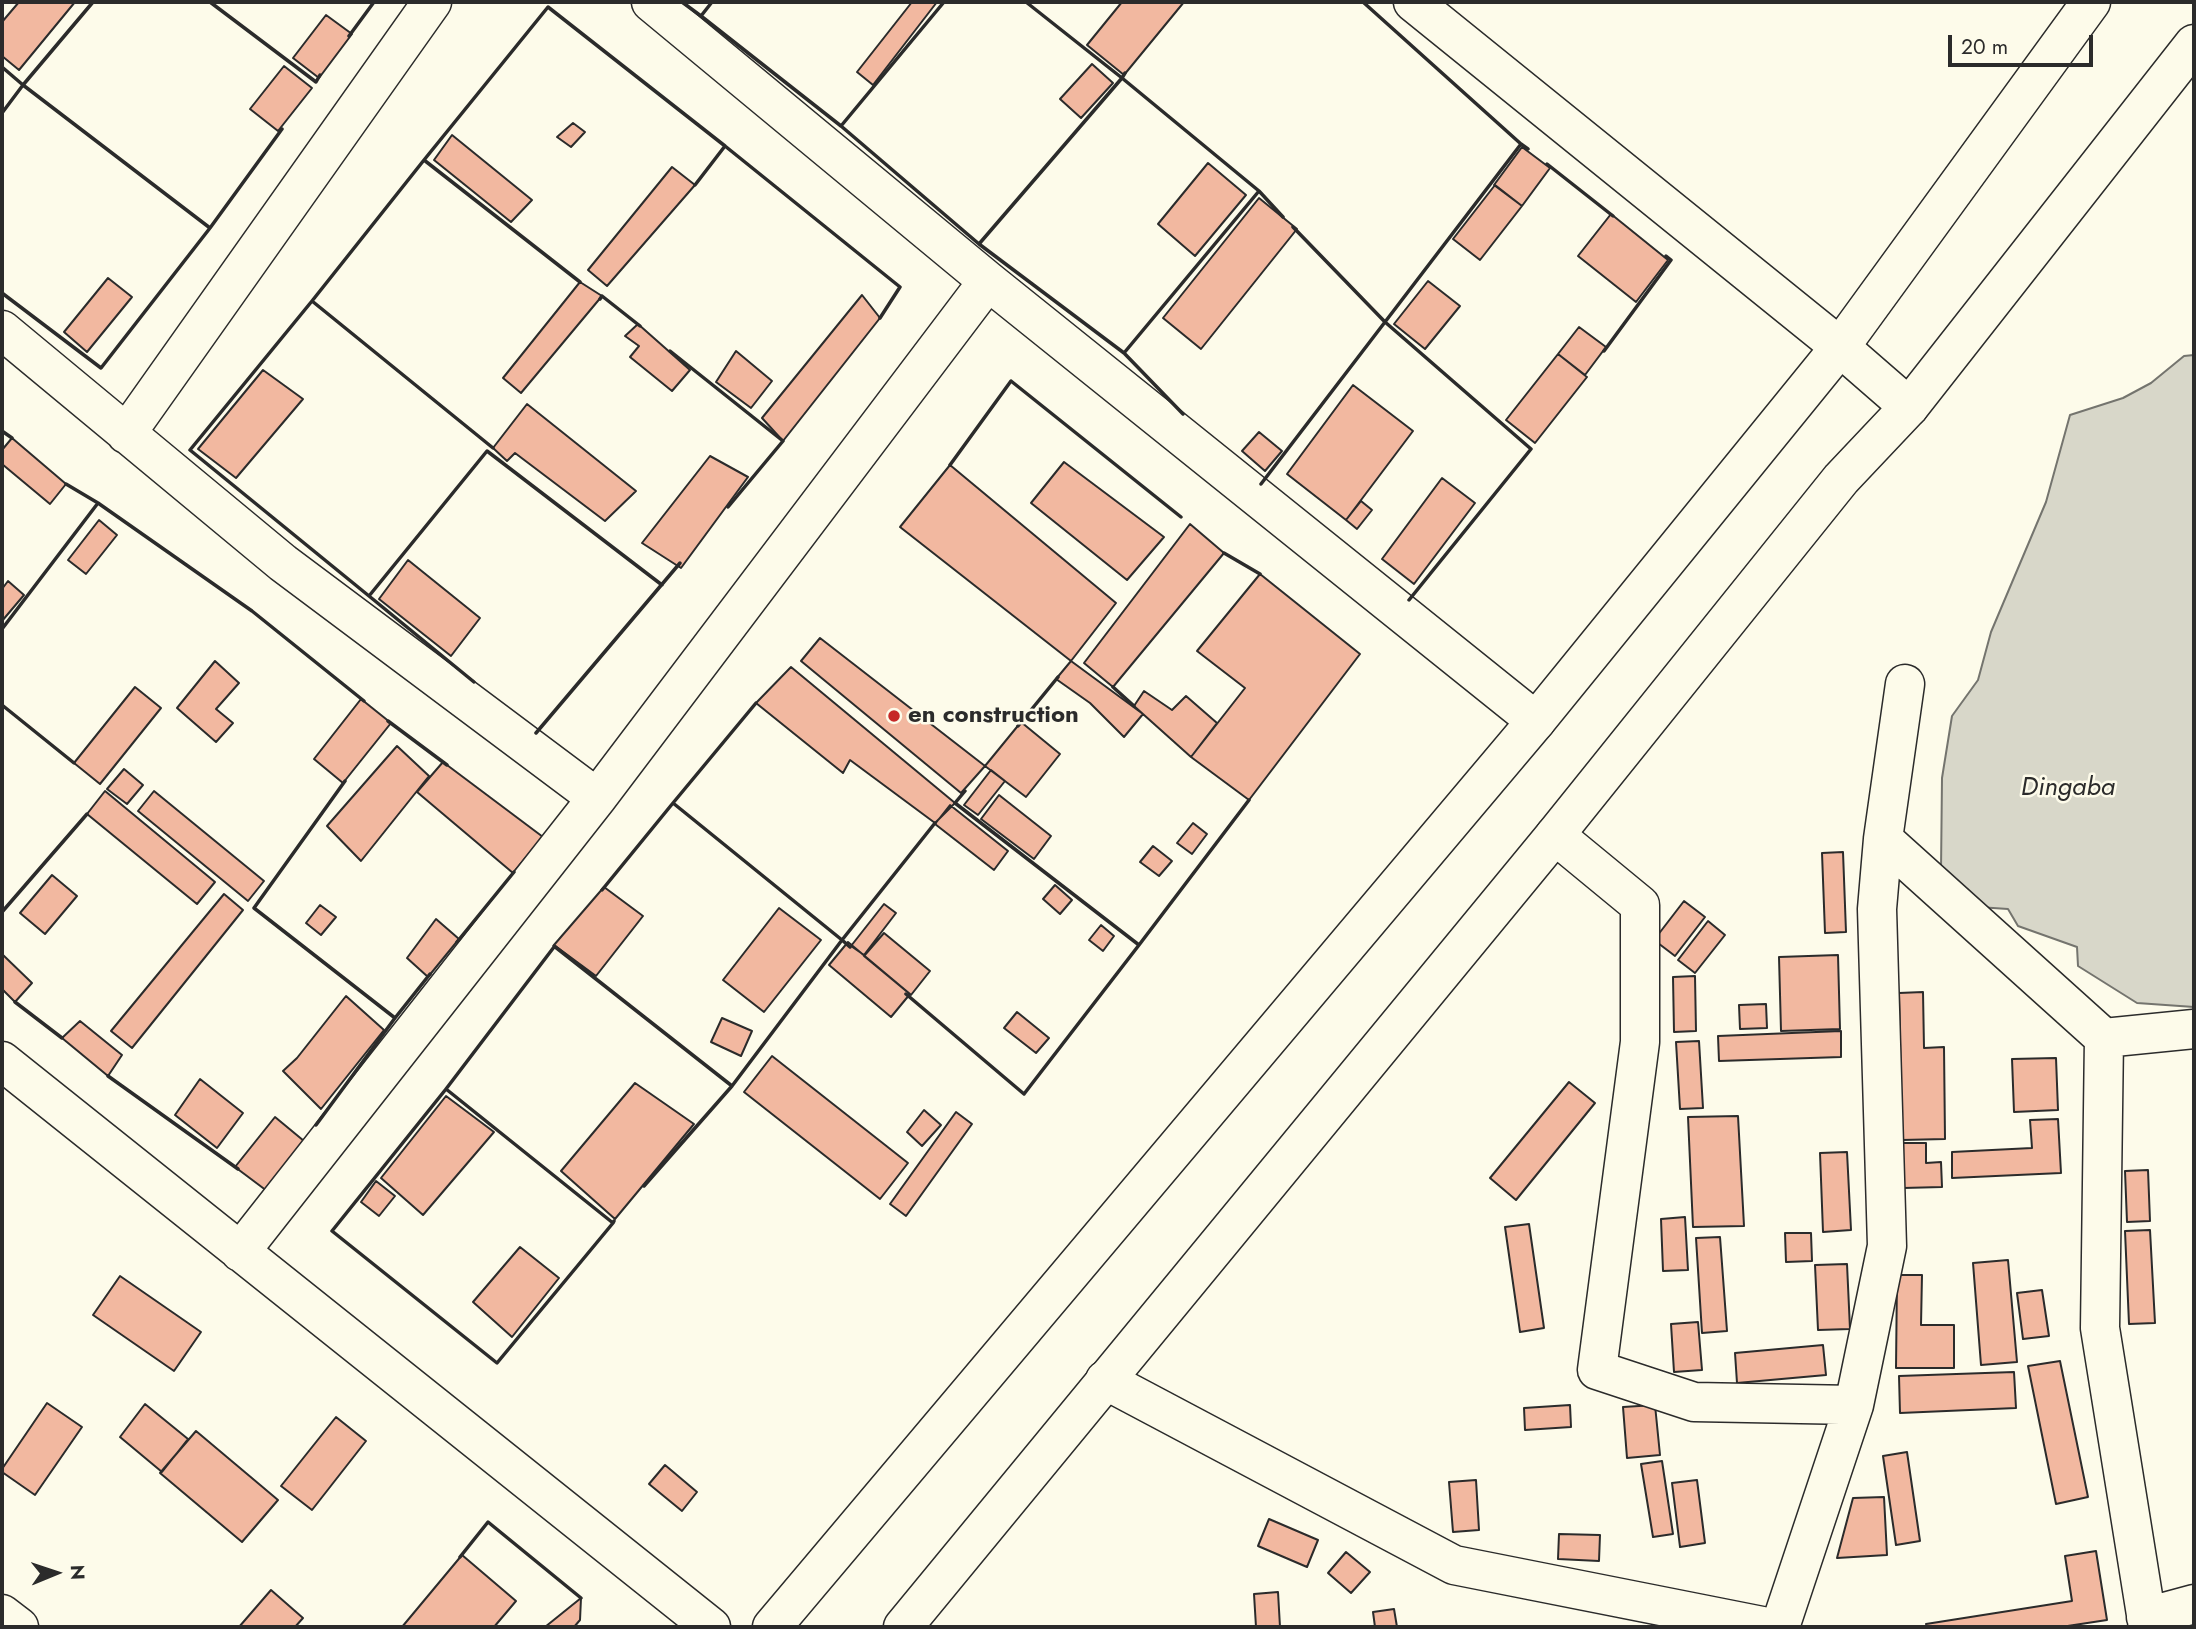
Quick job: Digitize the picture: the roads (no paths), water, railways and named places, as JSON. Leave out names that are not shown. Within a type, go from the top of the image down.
[{"type":"main road","points":[[126,434],[432,2]]},
{"type":"main road","points":[[651,2],[988,281],[1536,721]]},
{"type":"main road","points":[[1413,2],[1840,347],[1909,407]]},
{"type":"main road","points":[[772,1627],[1536,721],[1840,347],[2091,2]]},
{"type":"main road","points":[[903,1627],[1555,835],[1840,479],[1909,407],[2194,44]]},
{"type":"main road","points":[[240,1252],[597,798],[988,281]]},
{"type":"main road","points":[[2,330],[283,563],[597,798]]},
{"type":"main road","points":[[1780,1627],[1854,1405],[1887,1246],[1877,909],[1883,839],[1905,684]]},
{"type":"main road","points":[[1555,835],[1640,905],[1640,1042],[1597,1370],[1694,1402],[1854,1405]]},
{"type":"main road","points":[[1883,839],[2104,1038],[2194,1030]]},
{"type":"main road","points":[[2104,1038],[2101,1328],[2147,1622],[2194,1604]]},
{"type":"main road","points":[[2,1061],[711,1627]]},
{"type":"main road","points":[[1105,1380],[1454,1565],[1767,1627]]},
{"type":"main road","points":[[2,1614],[19,1627]]},
{"type":"water","name":"Dingaba","points":[[2194,355],[2194,1007],[2137,1003],[2078,966],[2077,947],[2018,926],[2008,909],[1978,907],[1941,870],[1942,778],[1952,716],[1978,680],[1991,632],[2046,502],[2070,415],[2123,398],[2151,383],[2184,356]]},
{"type":"place","name":"en construction","points":[[894,716]]}]
